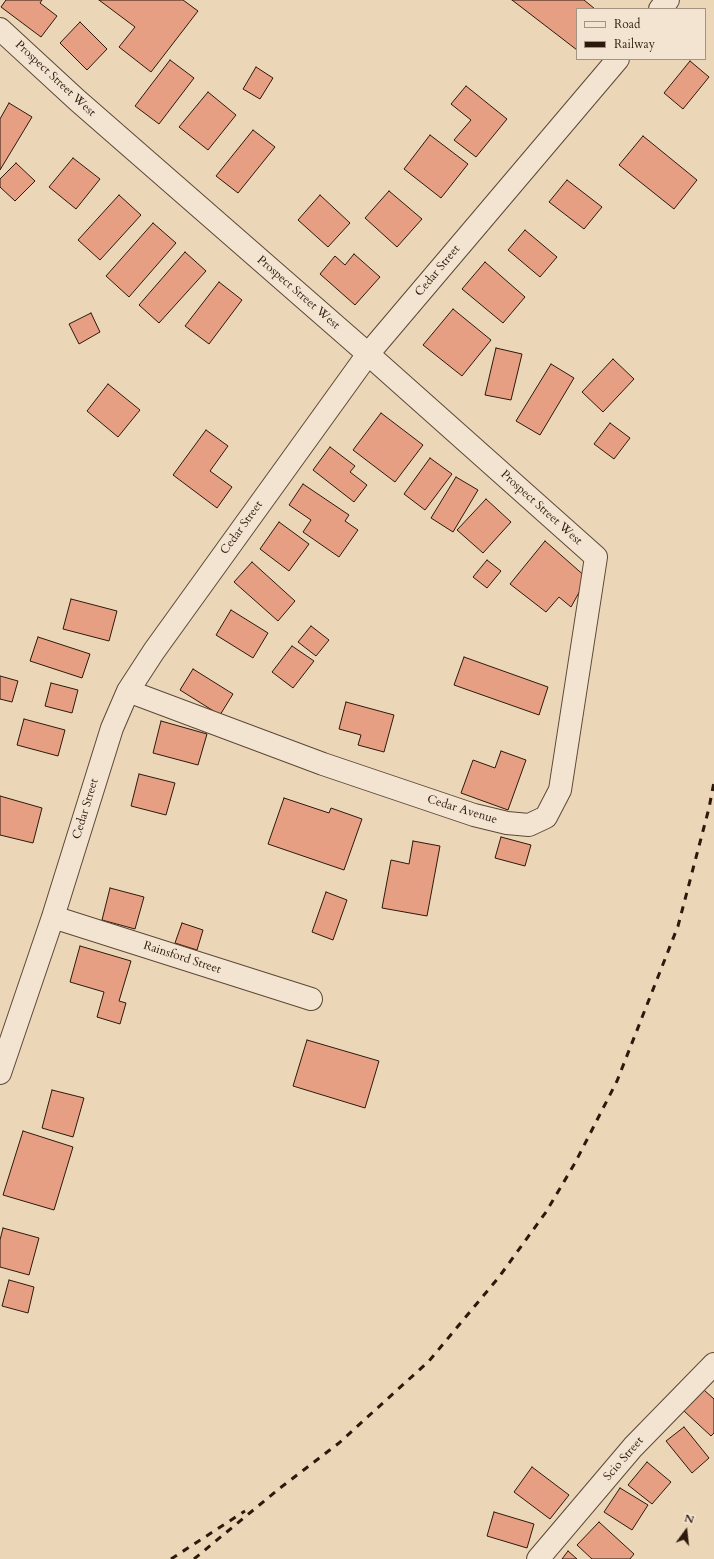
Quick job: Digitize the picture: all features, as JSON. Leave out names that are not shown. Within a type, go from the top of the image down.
[{"type":"street","points":[[661,8],[668,0]]},
{"type":"street","name":"Prospect Street West","points":[[0,29],[77,100],[368,354],[596,557]]},
{"type":"street","name":"Cedar Street","points":[[0,1073],[53,917],[112,728],[128,691],[154,651],[368,354],[617,60]]},
{"type":"street","name":"Cedar Avenue","points":[[128,691],[323,764],[474,815],[507,823],[529,825],[546,817],[560,790],[596,557]]},
{"type":"street","name":"Rainsford Street","points":[[53,917],[311,999]]},
{"type":"street","name":"Scio Street","points":[[538,1559],[633,1447],[714,1364]]},
{"type":"building","points":[[6,0],[42,0],[40,3],[57,16],[41,37],[1,7]]},
{"type":"building","points":[[99,0],[183,0],[198,11],[151,72],[119,47],[135,27]]},
{"type":"building","points":[[512,0],[584,0],[594,8],[576,8],[576,49]]},
{"type":"building","points":[[80,22],[107,49],[87,70],[60,43]]},
{"type":"building","points":[[170,60],[194,78],[159,124],[135,106]]},
{"type":"building","points":[[690,61],[709,77],[683,109],[664,93]]},
{"type":"building","points":[[256,67],[273,78],[260,99],[243,89]]},
{"type":"building","points":[[466,86],[507,119],[476,157],[454,140],[471,120],[451,104]]},
{"type":"building","points":[[208,92],[236,115],[208,150],[179,127]]},
{"type":"building","points":[[9,103],[32,117],[0,170],[0,119]]},
{"type":"building","points":[[253,130],[275,147],[238,193],[216,176]]},
{"type":"building","points":[[430,135],[468,164],[441,198],[404,169]]},
{"type":"building","points":[[643,136],[697,180],[674,209],[619,165]]},
{"type":"building","points":[[73,158],[100,179],[76,209],[49,187]]},
{"type":"building","points":[[16,163],[35,181],[15,201],[0,187],[0,179]]},
{"type":"building","points":[[567,180],[602,207],[584,229],[549,202]]},
{"type":"building","points":[[389,191],[422,219],[397,247],[365,218]]},
{"type":"building","points":[[119,195],[141,215],[100,260],[78,240]]},
{"type":"building","points":[[320,195],[350,223],[328,247],[298,220]]},
{"type":"building","points":[[153,223],[176,243],[129,297],[106,276]]},
{"type":"building","points":[[525,230],[557,257],[540,277],[508,250]]},
{"type":"building","points":[[185,252],[206,271],[159,323],[139,305]]},
{"type":"building","points":[[354,254],[380,277],[355,305],[320,274],[335,256],[345,265]]},
{"type":"building","points":[[485,262],[525,297],[503,323],[462,289]]},
{"type":"building","points":[[219,282],[242,300],[209,344],[185,326]]},
{"type":"building","points":[[453,309],[491,340],[462,376],[423,345]]},
{"type":"building","points":[[91,313],[100,332],[79,344],[69,324]]},
{"type":"building","points":[[496,348],[522,354],[511,400],[485,395]]},
{"type":"building","points":[[613,359],[634,379],[603,412],[582,392]]},
{"type":"building","points":[[551,364],[574,378],[540,435],[516,421]]},
{"type":"building","points":[[108,384],[140,410],[118,437],[87,411]]},
{"type":"building","points":[[381,413],[423,445],[395,482],[353,450]]},
{"type":"building","points":[[610,423],[630,438],[614,459],[594,444]]},
{"type":"building","points":[[206,430],[228,446],[210,471],[232,487],[217,508],[173,475]]},
{"type":"building","points":[[330,447],[355,466],[350,472],[367,485],[354,502],[313,470]]},
{"type":"building","points":[[430,458],[452,474],[425,510],[404,494]]},
{"type":"building","points":[[456,477],[478,490],[453,532],[431,518]]},
{"type":"building","points":[[303,484],[349,515],[345,521],[358,530],[339,557],[303,532],[311,520],[289,505]]},
{"type":"building","points":[[486,499],[511,522],[483,553],[457,530]]},
{"type":"building","points":[[279,522],[309,544],[289,571],[260,549]]},
{"type":"building","points":[[545,541],[587,578],[571,607],[559,597],[546,612],[510,584]]},
{"type":"building","points":[[487,560],[501,571],[487,588],[473,577]]},
{"type":"building","points":[[252,562],[295,601],[278,621],[234,582]]},
{"type":"building","points":[[71,599],[117,611],[109,641],[63,629]]},
{"type":"building","points":[[231,610],[268,633],[253,658],[216,635]]},
{"type":"building","points":[[311,626],[329,640],[316,656],[298,642]]},
{"type":"building","points":[[38,637],[90,654],[82,678],[30,661]]},
{"type":"building","points":[[292,646],[314,661],[293,688],[272,672]]},
{"type":"building","points":[[464,657],[548,687],[539,715],[454,685]]},
{"type":"building","points":[[193,669],[233,694],[220,715],[180,690]]},
{"type":"building","points":[[0,676],[18,681],[12,702],[0,699]]},
{"type":"building","points":[[51,683],[78,690],[72,713],[45,706]]},
{"type":"building","points":[[346,702],[394,715],[384,752],[358,745],[361,735],[339,729]]},
{"type":"building","points":[[24,719],[65,730],[58,756],[17,745]]},
{"type":"building","points":[[161,721],[207,734],[198,765],[153,753]]},
{"type":"building","points":[[501,751],[526,760],[508,810],[461,793],[473,760],[495,768]]},
{"type":"building","points":[[139,774],[175,783],[166,815],[131,806]]},
{"type":"building","points":[[0,796],[42,808],[33,843],[0,835]]},
{"type":"building","points":[[284,798],[329,813],[331,808],[362,819],[344,870],[268,844]]},
{"type":"building","points":[[501,837],[531,845],[525,866],[495,858]]},
{"type":"building","points":[[413,841],[440,846],[427,916],[382,908],[391,860],[409,864]]},
{"type":"building","points":[[110,888],[144,897],[135,929],[102,920]]},
{"type":"building","points":[[326,892],[347,900],[333,940],[312,932]]},
{"type":"building","points":[[182,923],[203,930],[197,950],[175,943]]},
{"type":"building","points":[[80,946],[131,961],[119,1001],[126,1003],[120,1024],[97,1017],[104,992],[70,982]]},
{"type":"building","points":[[307,1040],[379,1061],[365,1108],[293,1086]]},
{"type":"building","points":[[52,1090],[84,1098],[73,1137],[42,1128]]},
{"type":"building","points":[[23,1131],[73,1147],[54,1210],[3,1195]]},
{"type":"building","points":[[3,1228],[39,1238],[29,1275],[0,1267],[0,1240]]},
{"type":"building","points":[[9,1280],[34,1287],[28,1313],[2,1306]]},
{"type":"building","points":[[704,1390],[714,1399],[714,1433],[711,1436],[684,1411]]},
{"type":"building","points":[[684,1427],[709,1458],[692,1473],[666,1441]]},
{"type":"building","points":[[647,1462],[671,1482],[652,1504],[628,1485]]},
{"type":"building","points":[[532,1467],[569,1495],[550,1519],[514,1492]]},
{"type":"building","points":[[620,1488],[648,1505],[632,1530],[604,1512]]},
{"type":"building","points":[[494,1512],[534,1524],[527,1548],[487,1536]]},
{"type":"building","points":[[599,1522],[634,1554],[630,1559],[592,1559],[577,1545]]},
{"type":"building","points":[[568,1551],[577,1559],[562,1559]]},
{"type":"railway","points":[[194,1559],[280,1488],[339,1443],[429,1361],[499,1277],[546,1212],[575,1163],[617,1081],[678,926],[709,808],[714,782]]},
{"type":"railway","points":[[171,1559],[245,1511]]}]
